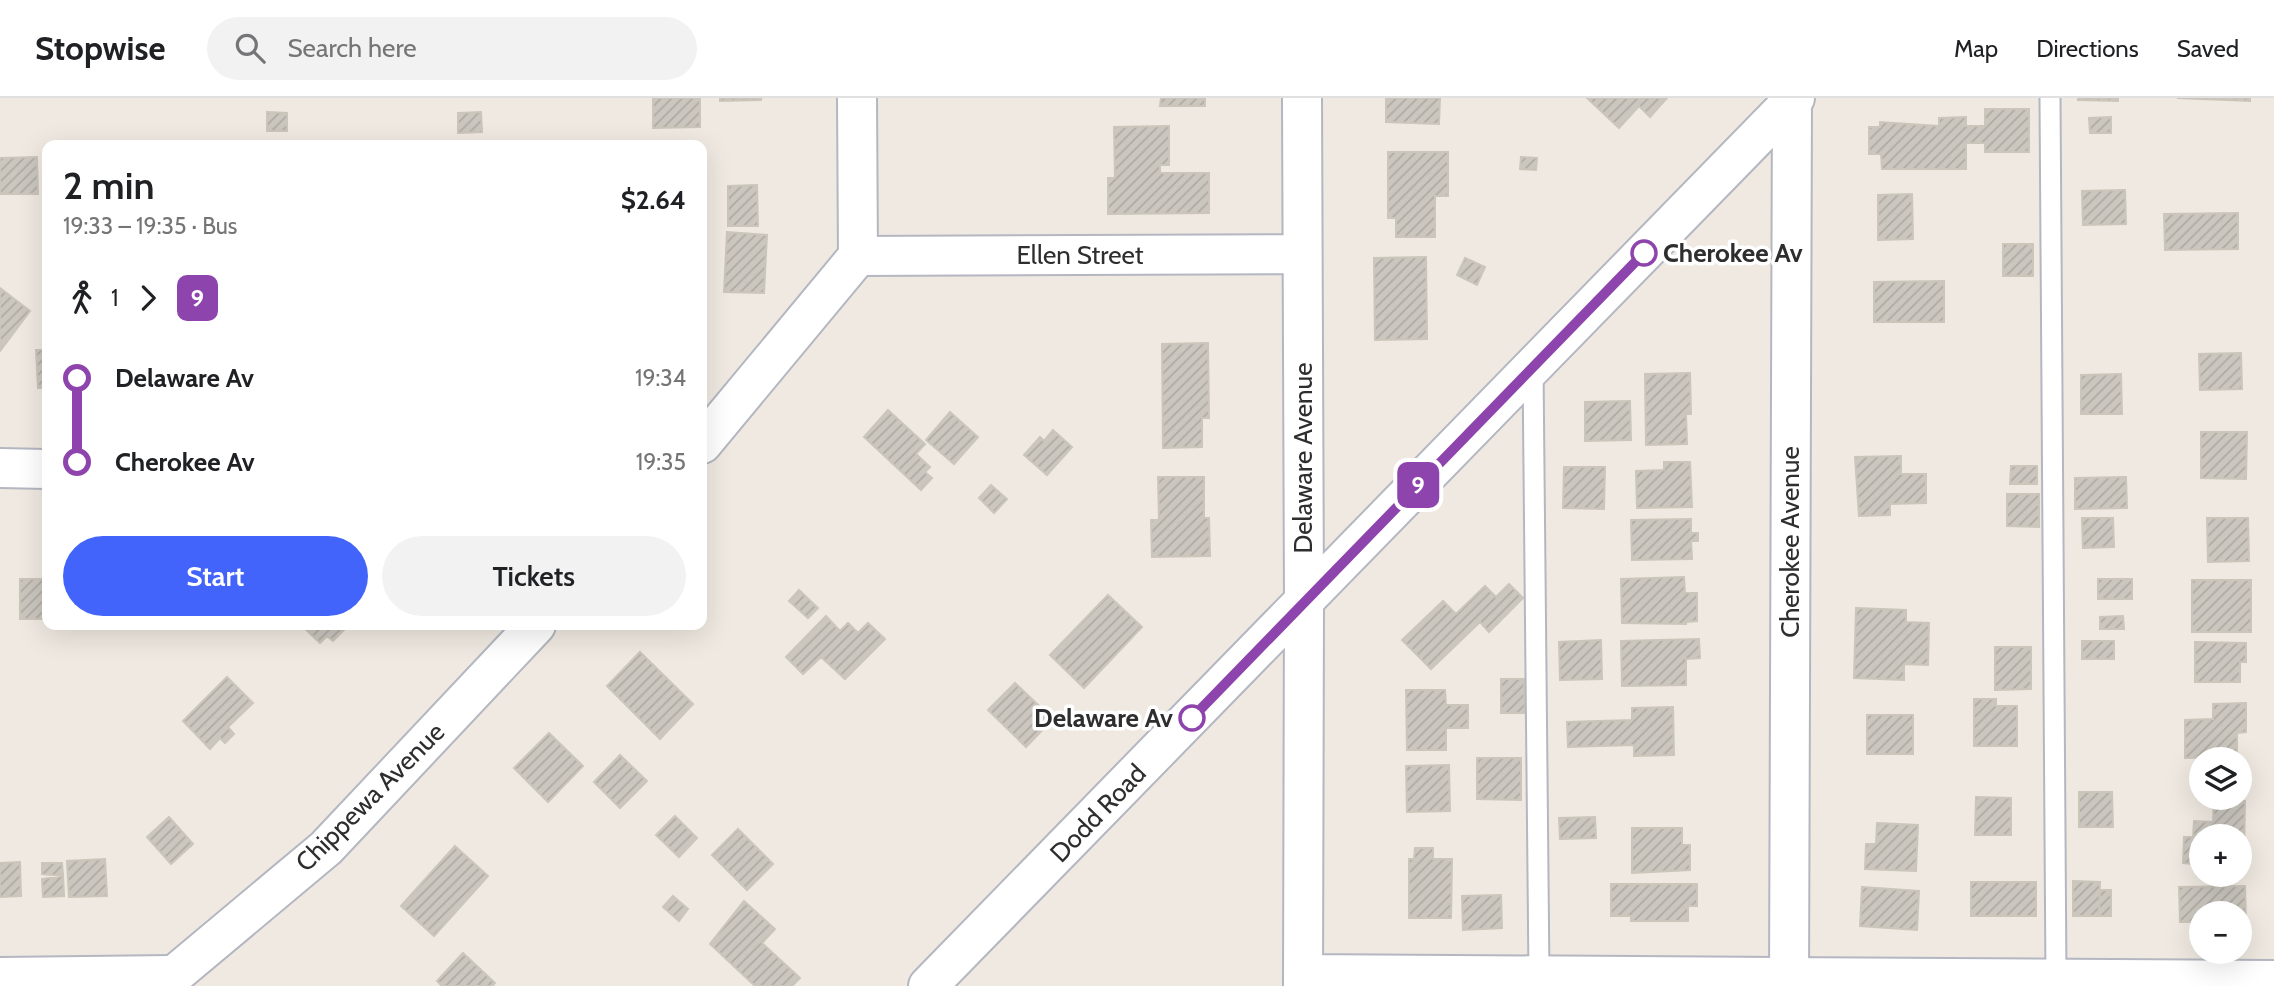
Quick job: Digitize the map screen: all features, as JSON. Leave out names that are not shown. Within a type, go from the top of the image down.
[{"type":"street","points":[[707,438],[858,256],[857,98]]},
{"type":"street","name":"Delaware Avenue","points":[[1303,98],[1303,980]]},
{"type":"street","name":"Dodd Road","points":[[928,986],[1793,99]]},
{"type":"street","name":"Cherokee Avenue","points":[[1789,982],[1793,99]]},
{"type":"street","name":"Ellen Street","points":[[858,256],[1302,254]]},
{"type":"street","points":[[0,468],[42,469]]},
{"type":"street","name":"Chippewa Avenue","points":[[166,980],[326,848],[531,630]]},
{"type":"street","points":[[1303,980],[1539,975],[1789,982],[2274,980]]},
{"type":"street","points":[[0,977],[166,980]]},
{"type":"lane","points":[[2050,98],[2056,979]]},
{"type":"lane","points":[[1533,366],[1539,975]]},
{"type":"building","points":[[653,98],[700,98],[700,127],[653,128]]},
{"type":"building","points":[[720,98],[761,98],[761,100],[720,101]]},
{"type":"building","points":[[1161,98],[1205,98],[1205,106],[1160,106]]},
{"type":"building","points":[[1386,98],[1440,98],[1439,124],[1386,122]]},
{"type":"building","points":[[1587,98],[1667,98],[1650,117],[1639,106],[1619,128]]},
{"type":"building","points":[[2118,98],[2118,101],[2078,100]]},
{"type":"building","points":[[2177,98],[2250,98],[2250,101]]},
{"type":"building","points":[[1985,109],[2029,109],[2029,152],[1985,152],[1985,143],[1966,143],[1966,169],[1882,169],[1881,154],[1869,154],[1869,127],[1880,127],[1880,122],[1939,126],[1939,118],[1966,117],[1966,126],[1985,126]]},
{"type":"building","points":[[267,112],[287,113],[287,131],[267,131]]},
{"type":"building","points":[[481,112],[482,132],[458,133],[458,113]]},
{"type":"building","points":[[2111,117],[2111,133],[2090,133],[2089,118]]},
{"type":"building","points":[[1169,126],[1169,165],[1160,165],[1160,173],[1209,173],[1209,213],[1108,214],[1108,178],[1115,178],[1114,127]]},
{"type":"building","points":[[1388,152],[1448,152],[1448,196],[1435,196],[1435,237],[1396,237],[1396,218],[1388,218]]},
{"type":"building","points":[[37,157],[38,194],[0,194],[0,158]]},
{"type":"building","points":[[1521,157],[1537,158],[1536,170],[1520,169]]},
{"type":"building","points":[[757,185],[758,226],[728,226],[728,186]]},
{"type":"building","points":[[2125,190],[2126,224],[2083,225],[2082,191]]},
{"type":"building","points":[[1912,194],[1913,239],[1878,240],[1878,195]]},
{"type":"building","points":[[2238,213],[2238,249],[2165,250],[2164,214]]},
{"type":"building","points":[[727,232],[767,235],[764,293],[724,292]]},
{"type":"building","points":[[2003,244],[2033,244],[2033,276],[2003,276]]},
{"type":"building","points":[[1426,257],[1427,339],[1375,340],[1374,258]]},
{"type":"building","points":[[1465,258],[1485,267],[1477,285],[1457,275]]},
{"type":"building","points":[[1944,281],[1944,322],[1874,322],[1874,282]]},
{"type":"building","points":[[0,288],[30,311],[0,351]]},
{"type":"building","points":[[1208,343],[1209,418],[1202,418],[1202,447],[1163,448],[1162,344]]},
{"type":"building","points":[[36,350],[42,350],[42,388],[38,388]]},
{"type":"building","points":[[2241,353],[2242,389],[2200,390],[2199,354]]},
{"type":"building","points":[[1690,373],[1691,414],[1686,414],[1687,444],[1646,445],[1645,374]]},
{"type":"building","points":[[2121,374],[2122,414],[2081,414],[2081,375]]},
{"type":"building","points":[[1630,401],[1631,440],[1585,441],[1585,402]]},
{"type":"building","points":[[888,410],[925,444],[916,454],[930,467],[925,472],[932,478],[921,490],[864,437]]},
{"type":"building","points":[[950,412],[978,437],[954,464],[926,440]]},
{"type":"building","points":[[1053,430],[1072,447],[1047,475],[1024,455],[1040,437],[1044,441]]},
{"type":"building","points":[[2201,432],[2247,432],[2246,479],[2201,478]]},
{"type":"building","points":[[1901,456],[1901,474],[1926,474],[1926,503],[1890,504],[1890,515],[1859,516],[1855,457]]},
{"type":"building","points":[[1664,462],[1690,462],[1692,507],[1637,508],[1636,471],[1664,470]]},
{"type":"building","points":[[2011,466],[2037,466],[2037,484],[2010,484]]},
{"type":"building","points":[[1564,467],[1605,467],[1604,509],[1563,508]]},
{"type":"building","points":[[1158,477],[1204,477],[1204,518],[1209,518],[1210,556],[1152,557],[1151,520],[1159,520]]},
{"type":"building","points":[[2126,477],[2127,508],[2075,509],[2075,478]]},
{"type":"building","points":[[991,485],[1007,499],[994,513],[979,498]]},
{"type":"building","points":[[2007,494],[2039,494],[2039,527],[2007,526]]},
{"type":"building","points":[[2082,518],[2113,518],[2114,547],[2083,548]]},
{"type":"building","points":[[2207,518],[2248,518],[2249,561],[2208,562]]},
{"type":"building","points":[[1691,519],[1691,533],[1698,533],[1698,541],[1691,541],[1692,559],[1632,560],[1631,520]]},
{"type":"building","points":[[1684,577],[1685,593],[1697,593],[1697,621],[1686,624],[1622,623],[1621,579]]},
{"type":"building","points":[[20,579],[42,579],[42,619],[20,619]]},
{"type":"building","points":[[2098,579],[2132,579],[2132,599],[2098,599]]},
{"type":"building","points":[[2192,580],[2251,580],[2251,632],[2192,632]]},
{"type":"building","points":[[1509,584],[1523,598],[1489,632],[1480,622],[1431,669],[1402,640],[1443,601],[1456,614],[1485,586],[1496,597]]},
{"type":"building","points":[[799,590],[818,608],[808,618],[789,601]]},
{"type":"building","points":[[1108,595],[1142,627],[1084,688],[1050,655]]},
{"type":"building","points":[[1856,608],[1906,610],[1906,622],[1929,623],[1928,665],[1904,664],[1904,680],[1854,678]]},
{"type":"building","points":[[826,616],[840,631],[848,623],[858,633],[868,623],[885,639],[845,679],[821,657],[803,674],[786,657]]},
{"type":"building","points":[[2123,616],[2124,629],[2100,629],[2100,617]]},
{"type":"building","points":[[306,630],[344,630],[333,641],[327,636],[320,643]]},
{"type":"building","points":[[1699,639],[1700,658],[1686,659],[1686,685],[1622,686],[1621,641]]},
{"type":"building","points":[[1601,640],[1602,679],[1560,680],[1559,642]]},
{"type":"building","points":[[2082,641],[2114,641],[2114,659],[2082,659]]},
{"type":"building","points":[[2195,642],[2246,643],[2246,662],[2240,662],[2240,682],[2195,682]]},
{"type":"building","points":[[1995,647],[2031,647],[2031,689],[1995,690]]},
{"type":"building","points":[[640,652],[693,704],[660,739],[607,686]]},
{"type":"building","points":[[227,677],[253,703],[228,727],[234,734],[225,743],[220,738],[210,749],[183,721]]},
{"type":"building","points":[[1501,679],[1524,679],[1525,713],[1501,713]]},
{"type":"building","points":[[1015,683],[1053,719],[1026,747],[988,710]]},
{"type":"building","points":[[1406,690],[1445,690],[1446,705],[1468,705],[1468,728],[1446,728],[1446,750],[1407,750]]},
{"type":"building","points":[[1974,699],[1996,699],[1996,706],[2017,706],[2017,746],[1974,746]]},
{"type":"building","points":[[2246,703],[2246,732],[2237,733],[2237,747],[2189,747],[2189,758],[2185,758],[2185,720],[2213,719],[2213,704]]},
{"type":"building","points":[[1673,707],[1674,755],[1634,756],[1634,745],[1568,747],[1567,722],[1632,720],[1632,708]]},
{"type":"building","points":[[1867,715],[1913,715],[1913,754],[1867,754]]},
{"type":"building","points":[[549,733],[583,766],[548,802],[514,768]]},
{"type":"building","points":[[620,755],[647,781],[620,808],[594,782]]},
{"type":"building","points":[[1477,758],[1521,758],[1521,800],[1477,799]]},
{"type":"building","points":[[1449,765],[1450,811],[1407,812],[1406,766]]},
{"type":"building","points":[[2079,792],[2112,792],[2113,827],[2079,827]]},
{"type":"building","points":[[1976,797],[2011,798],[2011,835],[1975,835]]},
{"type":"building","points":[[2214,810],[2245,810],[2245,824],[2194,824],[2194,821],[2213,822]]},
{"type":"building","points":[[675,816],[697,838],[679,857],[656,835]]},
{"type":"building","points":[[169,817],[193,844],[171,864],[147,837]]},
{"type":"building","points":[[1595,817],[1596,838],[1560,839],[1559,818]]},
{"type":"building","points":[[1877,823],[1918,825],[1916,871],[1865,869],[1866,844],[1876,844]]},
{"type":"building","points":[[1632,828],[1682,828],[1682,845],[1690,845],[1690,870],[1632,873]]},
{"type":"building","points":[[738,829],[773,864],[747,890],[712,855]]},
{"type":"building","points":[[2184,837],[2189,837],[2189,864],[2183,863]]},
{"type":"building","points":[[455,846],[488,876],[434,936],[401,906]]},
{"type":"building","points":[[1415,848],[1433,848],[1433,859],[1452,859],[1451,918],[1409,918],[1409,859],[1414,859]]},
{"type":"building","points":[[105,859],[107,896],[69,897],[67,861]]},
{"type":"building","points":[[20,862],[21,896],[0,897],[0,863]]},
{"type":"building","points":[[42,863],[62,863],[63,876],[42,874]]},
{"type":"building","points":[[63,876],[64,896],[43,897],[42,879]]},
{"type":"building","points":[[2073,881],[2100,882],[2099,916],[2073,916]]},
{"type":"building","points":[[1971,882],[2036,882],[2036,916],[1971,916]]},
{"type":"building","points":[[1611,884],[1697,884],[1697,906],[1688,906],[1688,921],[1631,921],[1631,916],[1611,916]]},
{"type":"building","points":[[1862,887],[1919,891],[1917,930],[1860,926]]},
{"type":"building","points":[[2179,887],[2245,887],[2245,901],[2189,901],[2189,922],[2180,922]]},
{"type":"building","points":[[2100,890],[2111,890],[2111,916],[2099,916]]},
{"type":"building","points":[[1501,895],[1502,928],[1463,930],[1462,896]]},
{"type":"building","points":[[673,896],[688,909],[679,921],[663,907]]},
{"type":"building","points":[[744,901],[775,929],[762,943],[800,978],[792,986],[755,986],[710,944]]},
{"type":"building","points":[[463,953],[495,983],[492,986],[442,986],[437,981]]},
{"type":"bus line","name":"9","points":[[1192,718],[1644,253]]},
{"type":"place","name":"Cherokee Av","points":[[1644,253]]},
{"type":"place","name":"Delaware Av","points":[[1192,718]]}]
